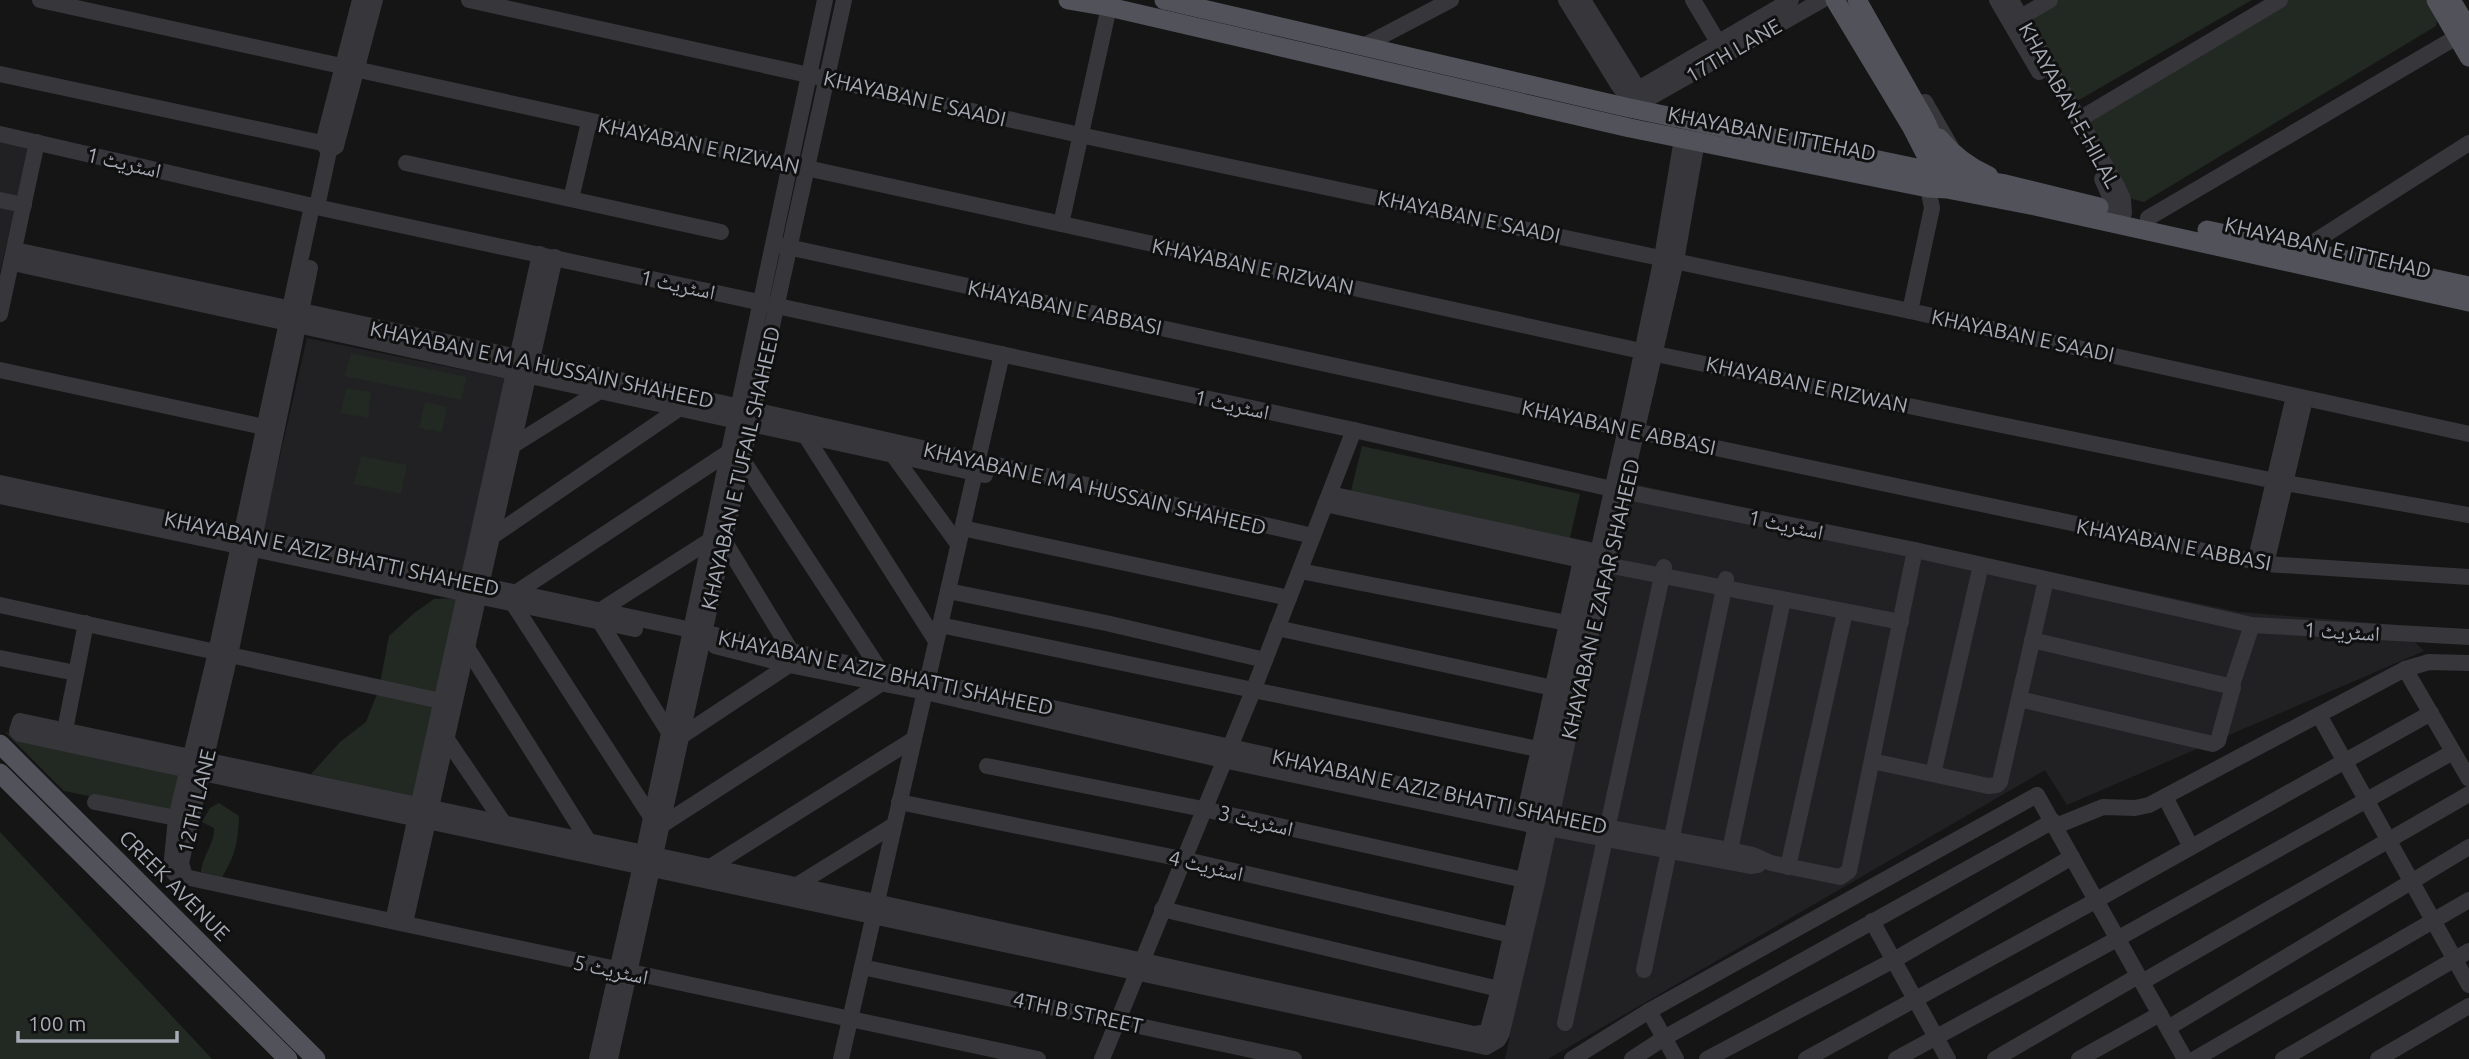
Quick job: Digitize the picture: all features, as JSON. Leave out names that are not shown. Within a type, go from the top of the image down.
[{"type":"main road","name":"KHAYABAN E ITTEHAD","points":[[1068,0],[1689,140],[1943,176],[1973,169],[2005,184],[2117,211],[2469,286]]},
{"type":"main road","name":"KHAYABAN E ITTEHAD","points":[[1164,0],[1365,46],[1638,99],[1943,176],[2035,206],[2469,302]]},
{"type":"main road","points":[[1835,0],[1943,176]]},
{"type":"main road","points":[[1857,0],[1916,130],[1943,176]]},
{"type":"main road","points":[[2436,0],[2465,32]]},
{"type":"main road","points":[[2451,0],[2465,32],[2469,57]]},
{"type":"main road","points":[[1853,155],[1866,148],[1897,154],[1906,150],[1916,130]]},
{"type":"main road","name":"CREEK AVENUE","points":[[0,744],[316,1059]]},
{"type":"main road","name":"CREEK AVENUE","points":[[0,773],[288,1059]]},
{"type":"street","name":"KHAYABAN E RIZWAN","points":[[40,0],[1648,352],[2279,482],[2469,515]]},
{"type":"street","name":"12TH LANE","points":[[185,877],[181,863],[197,764],[349,66],[360,0]]},
{"type":"street","name":"12TH LANE","points":[[349,66],[375,0]]},
{"type":"street","name":"KHAYABAN E SAADI","points":[[469,0],[1080,135],[1669,259],[2469,434]]},
{"type":"street","name":"KHAYABAN E TUFAIL SHAHEED","points":[[799,166],[810,74],[825,0]]},
{"type":"street","name":"KHAYABAN E TUFAIL SHAHEED","points":[[597,1059],[623,972],[799,166],[827,78],[844,0]]},
{"type":"street","points":[[1365,46],[1451,0]]},
{"type":"street","points":[[1566,0],[1626,96],[1638,99]]},
{"type":"street","points":[[1583,0],[1638,99]]},
{"type":"street","points":[[1693,0],[1718,42]]},
{"type":"street","name":"17TH LANE","points":[[1638,99],[1640,88],[1791,0]]},
{"type":"street","points":[[1824,0],[1916,130]]},
{"type":"street","name":"17TH LANE","points":[[1638,99],[1824,0]]},
{"type":"street","points":[[1867,0],[1943,176],[1932,208],[1910,311]]},
{"type":"street","points":[[1997,0],[2104,182],[2117,211]]},
{"type":"street","name":"KHAYABAN-E-HILAL","points":[[2011,0],[2120,191],[2117,211]]},
{"type":"street","points":[[2021,17],[2050,0]]},
{"type":"street","points":[[2078,120],[2280,0]]},
{"type":"street","points":[[1061,224],[1109,8]]},
{"type":"street","points":[[2148,218],[2465,32]]},
{"type":"street","points":[[0,74],[329,148]]},
{"type":"street","points":[[571,199],[589,122]]},
{"type":"street","name":"اسٹریٹ 1","points":[[0,134],[548,256],[1619,485],[2252,625],[2469,637]]},
{"type":"street","name":"KHAYABAN E ZAFAR SHAHEED","points":[[1595,557],[1619,485],[1631,434],[1669,259],[1689,140]]},
{"type":"street","points":[[0,314],[37,142]]},
{"type":"street","points":[[2301,250],[2469,143]]},
{"type":"street","points":[[406,163],[721,232]]},
{"type":"street","points":[[0,200],[24,205]]},
{"type":"street","name":"KHAYABAN E ABBASI","points":[[781,248],[1631,434],[2260,563],[2469,577]]},
{"type":"street","points":[[424,812],[441,701],[472,590],[548,256]]},
{"type":"street","name":"KHAYABAN E M A HUSSAIN SHAHEED","points":[[10,261],[523,366],[1311,541]]},
{"type":"street","name":"12TH LANE","points":[[246,541],[264,427],[294,317]]},
{"type":"street","points":[[841,1059],[1002,354]]},
{"type":"street","points":[[399,922],[424,812],[446,738],[466,646],[472,590],[490,538],[512,446],[523,366]]},
{"type":"street","name":"KHAYABAN E M A HUSSAIN SHAHEED","points":[[523,366],[600,391],[680,408],[744,415],[805,435],[893,455],[976,467]]},
{"type":"street","points":[[0,370],[264,427]]},
{"type":"street","points":[[512,446],[600,391]]},
{"type":"street","points":[[2260,563],[2299,398]]},
{"type":"street","points":[[490,538],[680,408]]},
{"type":"street","points":[[1102,1059],[1253,691],[1354,430]]},
{"type":"street","points":[[805,435],[936,641]]},
{"type":"street","points":[[893,455],[960,536],[1289,598]]},
{"type":"street","points":[[736,456],[881,676],[656,821],[516,598],[736,456]]},
{"type":"street","name":"KHAYABAN E AZIZ BHATTI SHAHEED","points":[[0,484],[246,541],[881,676],[1226,754],[1606,833],[1669,844],[1730,850],[1753,855],[1771,863],[1840,877],[1849,872],[1872,761]]},
{"type":"street","name":"KHAYABAN E AZIZ BHATTI SHAHEED","points":[[0,496],[246,541]]},
{"type":"street","points":[[1327,499],[1595,557],[1901,618]]},
{"type":"street","points":[[716,540],[790,658],[674,734],[600,616],[716,540]]},
{"type":"street","points":[[1915,550],[1872,761],[1988,786],[2000,782],[2046,580]]},
{"type":"street","points":[[1490,1045],[1488,1028],[1540,820],[1538,749],[1567,623],[1595,557]]},
{"type":"street","points":[[1490,1045],[1502,1033],[1540,820],[1595,557]]},
{"type":"street","points":[[1933,774],[1982,565]]},
{"type":"street","points":[[1300,570],[1567,623]]},
{"type":"street","points":[[1564,1023],[1663,570]]},
{"type":"street","points":[[1725,583],[1783,600],[1845,612],[1901,618]]},
{"type":"street","points":[[1644,970],[1725,583]]},
{"type":"street","points":[[948,591],[1106,623],[1265,660]]},
{"type":"street","points":[[1730,850],[1783,600]]},
{"type":"street","points":[[0,605],[441,701]]},
{"type":"street","points":[[1788,867],[1845,612]]},
{"type":"street","points":[[65,730],[86,623]]},
{"type":"street","points":[[940,625],[1538,749]]},
{"type":"street","points":[[2019,699],[2213,744],[2218,741],[2232,685],[2252,625]]},
{"type":"street","points":[[1277,628],[1553,688]]},
{"type":"street","points":[[2032,640],[2232,685]]},
{"type":"street","points":[[466,646],[589,842]]},
{"type":"street","points":[[0,659],[76,673]]},
{"type":"street","points":[[1632,1059],[1664,1038],[1872,921],[2054,823],[2103,807],[2135,808],[2165,797],[2406,669],[2428,662],[2469,663]]},
{"type":"street","points":[[2406,669],[2469,779]]},
{"type":"street","points":[[1806,1059],[2431,713]]},
{"type":"street","points":[[2319,715],[2433,920],[2462,955],[2469,985]]},
{"type":"street","points":[[197,764],[65,730],[20,721],[17,727],[20,734],[197,764],[424,812],[875,908],[1490,1045]]},
{"type":"street","points":[[446,738],[503,822]]},
{"type":"street","points":[[710,867],[914,739]]},
{"type":"street","points":[[1896,1059],[2453,752]]},
{"type":"street","name":"12TH LANE","points":[[185,877],[175,874],[169,864],[176,818],[197,764]]},
{"type":"street","name":"اسٹریٹ 3","points":[[988,766],[1203,808],[1524,880]]},
{"type":"street","points":[[1995,1059],[2469,794]]},
{"type":"street","points":[[1572,1059],[1649,1011],[2037,795],[2183,1057],[2469,900]]},
{"type":"street","points":[[2165,797],[2191,847]]},
{"type":"street","points":[[95,802],[176,818]]},
{"type":"street","name":"اسٹریٹ 4","points":[[900,802],[1182,859],[1511,935]]},
{"type":"street","points":[[424,812],[503,822],[589,842],[648,860],[710,867],[797,885],[875,908]]},
{"type":"street","points":[[797,885],[894,825]]},
{"type":"street","name":"KHAYABAN E AZIZ BHATTI SHAHEED","points":[[1669,844],[1750,866],[1771,863]]},
{"type":"street","points":[[2079,1059],[2164,1021],[2469,847]]},
{"type":"street","points":[[1707,1059],[1894,960],[2073,857]]},
{"type":"street","name":"اسٹریٹ 5","points":[[185,877],[1038,1059]]},
{"type":"street","points":[[1162,909],[1499,989]]},
{"type":"street","points":[[1872,921],[1948,1059]]},
{"type":"street","points":[[2283,1059],[2462,955]]},
{"type":"street","name":"4TH B STREET","points":[[862,967],[1294,1059]]},
{"type":"street","name":"KHAYABAN E TUFAIL SHAHEED","points":[[610,1059],[623,972]]},
{"type":"street","points":[[2378,1059],[2469,1006]]},
{"type":"street","points":[[1649,1011],[1674,1056],[1692,1059]]},
{"type":"shaded area","points":[[2044,0],[2252,0],[2072,104],[2019,14]]},
{"type":"shaded area","points":[[2286,0],[2426,0],[2437,19],[2436,26],[2144,202],[2132,199],[2088,121]]},
{"type":"shaded area","points":[[0,127],[32,134],[0,272]]},
{"type":"shaded area","points":[[307,338],[508,379],[465,575],[263,530]]},
{"type":"shaded area","points":[[351,353],[467,377],[461,400],[345,376]]},
{"type":"shaded area","points":[[346,388],[371,392],[368,418],[341,413]]},
{"type":"shaded area","points":[[425,402],[447,407],[442,432],[419,428]]},
{"type":"shaded area","points":[[1362,446],[1580,494],[1570,538],[1351,491]]},
{"type":"shaded area","points":[[361,456],[407,465],[401,494],[354,484]]},
{"type":"shaded area","points":[[1628,483],[2239,612],[2398,625],[2424,651],[2067,805],[2045,770],[1548,1059],[1505,1059]]},
{"type":"shaded area","points":[[458,598],[438,695],[380,683],[389,636],[434,599]]},
{"type":"shaded area","points":[[377,694],[435,705],[415,798],[311,774],[340,742],[366,722]]},
{"type":"shaded area","points":[[5,732],[184,771],[174,813],[64,791]]},
{"type":"shaded area","points":[[219,803],[239,816],[235,848],[222,877],[201,872],[214,828],[202,822],[210,808]]},
{"type":"shaded area","points":[[0,832],[212,1059],[0,1059]]}]
